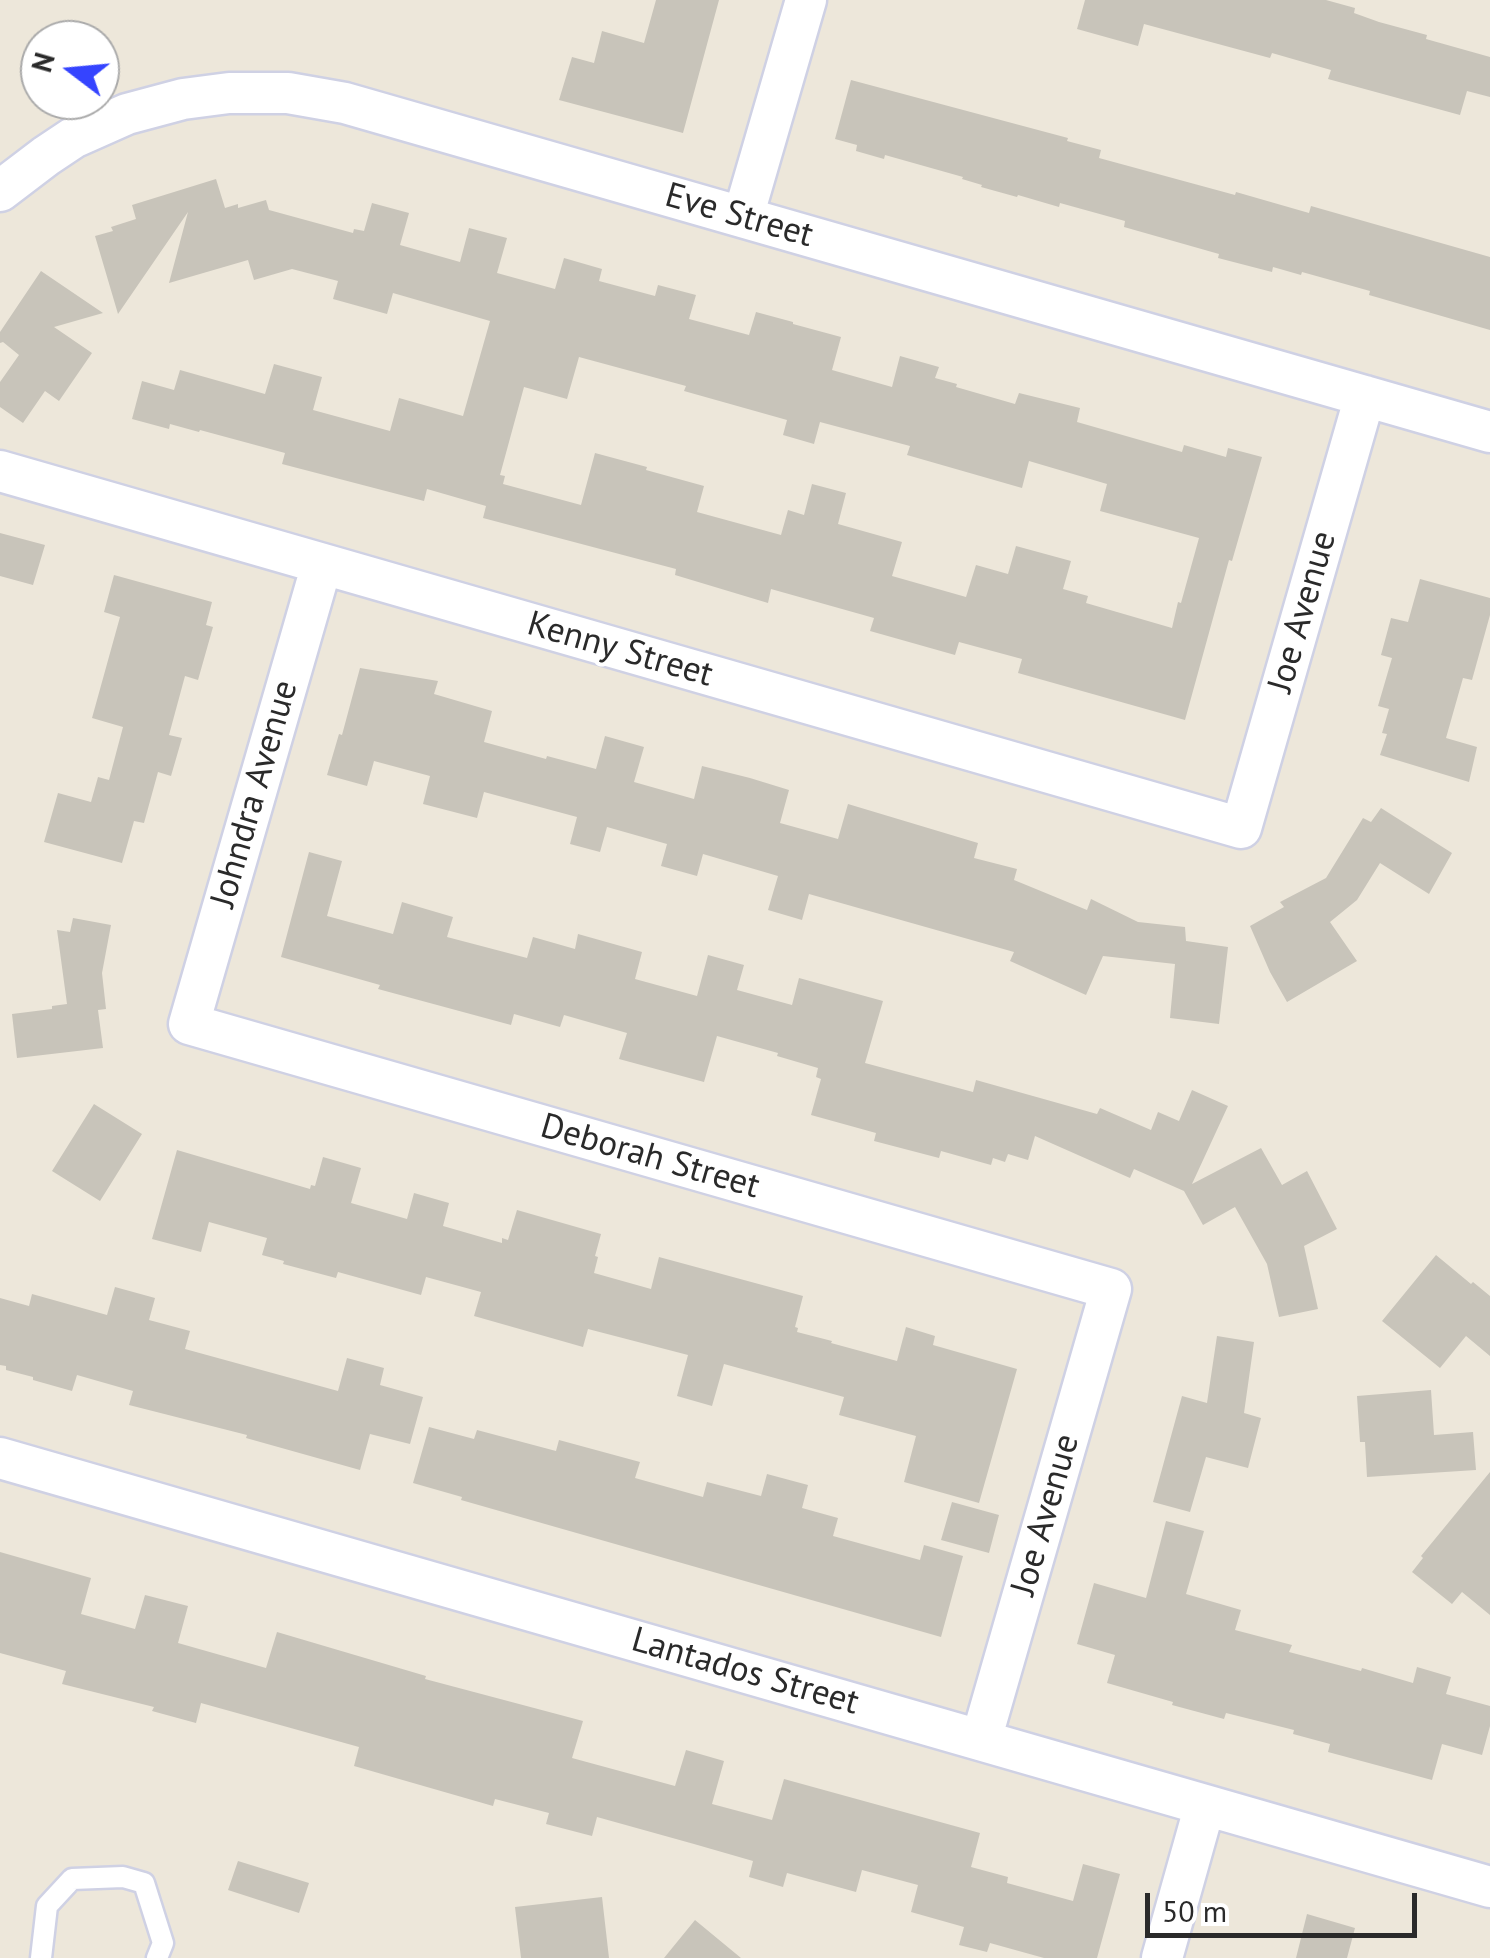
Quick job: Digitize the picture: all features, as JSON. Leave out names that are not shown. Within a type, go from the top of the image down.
[{"type":"street","points":[[744,217],[806,0]]},
{"type":"street","name":"Eve Street","points":[[0,191],[73,138],[127,114],[229,92],[288,93],[346,103],[1490,432]]},
{"type":"street","name":"Joe Avenue","points":[[1241,828],[1366,396]]},
{"type":"street","name":"Kenny Street","points":[[0,471],[1241,828]]},
{"type":"street","name":"Johndra Avenue","points":[[189,1024],[322,564]]},
{"type":"street","name":"Deborah Street","points":[[189,1024],[1111,1289]]},
{"type":"street","name":"Joe Avenue","points":[[981,1740],[1111,1289]]},
{"type":"street","name":"Lantados Street","points":[[0,1458],[1490,1887]]},
{"type":"street","points":[[1162,1958],[1205,1805]]},
{"type":"lane","points":[[41,1958],[48,1906],[72,1879],[123,1877],[144,1883],[163,1942],[157,1958]]},
{"type":"building","points":[[656,0],[719,0],[683,133],[559,100],[572,57],[594,63],[602,31],[644,43]]},
{"type":"building","points":[[1085,0],[1326,0],[1355,8],[1354,13],[1379,22],[1427,35],[1426,39],[1490,57],[1490,97],[1467,91],[1460,115],[1328,79],[1331,70],[1272,53],[1270,58],[1144,24],[1138,46],[1077,29]]},
{"type":"building","points":[[851,80],[1068,138],[1067,141],[1101,150],[1099,158],[1309,213],[1311,206],[1490,257],[1490,330],[1302,272],[1301,275],[1273,267],[1272,272],[1218,258],[1219,254],[1124,227],[1125,221],[1060,203],[1059,207],[1017,197],[981,187],[963,177],[856,151],[857,145],[835,139]]},
{"type":"building","points":[[216,179],[225,208],[266,200],[269,210],[353,233],[354,229],[364,231],[372,203],[409,213],[400,245],[460,262],[469,228],[507,238],[497,273],[555,289],[564,258],[602,269],[599,281],[655,296],[658,285],[696,295],[689,319],[749,335],[756,312],[841,337],[832,370],[892,387],[900,356],[939,367],[935,378],[957,384],[956,387],[1015,404],[1019,393],[1080,408],[1077,422],[1182,452],[1184,445],[1226,457],[1228,448],[1262,457],[1185,720],[1018,673],[1022,659],[959,642],[955,655],[870,631],[874,618],[771,589],[768,603],[675,575],[676,569],[483,518],[486,506],[427,489],[424,501],[282,464],[285,453],[200,430],[170,424],[169,429],[132,419],[142,381],[174,390],[180,370],[265,394],[274,364],[322,377],[313,410],[390,431],[399,398],[463,416],[490,321],[393,293],[387,314],[333,299],[338,281],[292,269],[254,280],[248,260],[169,283],[188,212],[118,314],[95,236],[136,219],[132,205]],"holes":[[[579,357],[686,386],[684,391],[787,420],[783,435],[814,444],[820,422],[910,446],[907,455],[1022,488],[1029,461],[1107,484],[1100,511],[1199,538],[1172,628],[1086,603],[1088,596],[1063,589],[1071,561],[1016,546],[1008,574],[976,565],[966,597],[892,576],[902,542],[838,524],[846,493],[812,484],[804,515],[788,510],[781,535],[697,512],[704,486],[595,453],[581,505],[503,484],[505,476],[500,475],[524,387],[567,399]]]},
{"type":"building","points":[[41,271],[103,313],[54,327],[92,353],[59,401],[45,391],[23,423],[0,407],[0,382],[19,355],[0,343],[0,332]]},
{"type":"building","points":[[0,533],[45,545],[33,585],[0,576]]},
{"type":"building","points":[[114,575],[212,602],[206,625],[213,627],[198,680],[185,676],[169,735],[182,738],[171,776],[158,772],[144,823],[134,821],[122,863],[44,842],[58,793],[91,802],[98,777],[109,780],[123,727],[92,718],[120,617],[104,612]]},
{"type":"building","points":[[1420,579],[1490,598],[1490,615],[1472,680],[1463,678],[1446,738],[1477,747],[1469,782],[1380,755],[1389,709],[1378,706],[1392,658],[1381,655],[1391,618],[1408,622]]},
{"type":"building","points":[[360,668],[438,681],[434,694],[492,711],[484,742],[596,769],[605,736],[644,747],[634,782],[694,799],[702,766],[750,778],[789,790],[780,823],[838,839],[848,804],[978,843],[974,858],[1017,869],[1014,880],[1087,910],[1091,899],[1138,922],[1185,927],[1186,941],[1228,947],[1219,1024],[1170,1018],[1175,964],[1103,956],[1086,995],[1010,961],[1014,952],[809,894],[802,920],[768,910],[778,876],[703,854],[697,876],[661,866],[667,844],[607,827],[600,852],[570,844],[577,817],[484,792],[477,818],[423,804],[430,776],[374,761],[367,786],[327,775]]},
{"type":"building","points":[[1381,808],[1452,853],[1429,894],[1380,863],[1357,900],[1330,922],[1357,961],[1287,1002],[1250,926],[1284,907],[1280,902],[1326,878],[1363,818],[1371,822]]},
{"type":"building","points":[[309,852],[342,861],[327,916],[393,934],[402,902],[453,917],[447,937],[527,958],[533,937],[575,949],[578,934],[642,952],[635,979],[697,996],[708,955],[744,965],[737,990],[792,1005],[799,978],[883,1001],[865,1063],[973,1092],[976,1080],[1097,1114],[1100,1108],[1151,1130],[1158,1112],[1179,1121],[1192,1090],[1228,1106],[1192,1184],[1261,1148],[1282,1185],[1307,1171],[1337,1229],[1304,1246],[1318,1309],[1279,1317],[1267,1264],[1235,1207],[1203,1225],[1184,1191],[1134,1169],[1130,1178],[1035,1136],[1028,1160],[1008,1154],[1005,1162],[993,1158],[991,1165],[941,1151],[939,1158],[874,1141],[876,1133],[811,1115],[821,1079],[816,1077],[818,1068],[777,1056],[778,1053],[717,1036],[704,1082],[619,1059],[627,1033],[564,1015],[560,1027],[514,1014],[511,1025],[378,989],[380,985],[281,957]]},
{"type":"building","points":[[73,918],[111,925],[102,973],[106,1009],[98,1010],[103,1048],[17,1058],[12,1014],[67,1004],[57,930],[70,932]]},
{"type":"building","points":[[94,1104],[142,1134],[100,1201],[52,1171]]},
{"type":"building","points":[[177,1150],[310,1189],[315,1186],[323,1157],[361,1168],[351,1203],[407,1219],[414,1193],[449,1203],[443,1226],[502,1243],[502,1238],[508,1240],[517,1210],[601,1234],[594,1273],[651,1289],[659,1257],[803,1296],[797,1332],[831,1343],[897,1361],[906,1327],[935,1336],[933,1345],[1017,1369],[979,1503],[904,1482],[916,1436],[839,1415],[844,1397],[724,1364],[712,1406],[677,1396],[688,1355],[588,1329],[583,1347],[474,1316],[481,1292],[426,1277],[421,1295],[338,1272],[336,1278],[262,1255],[267,1238],[209,1222],[201,1252],[152,1239]]},
{"type":"building","points":[[1436,1255],[1490,1296],[1490,1356],[1466,1336],[1440,1368],[1382,1321]]},
{"type":"building","points":[[115,1287],[155,1298],[149,1320],[190,1331],[185,1349],[338,1391],[347,1358],[384,1368],[380,1385],[423,1397],[410,1444],[370,1434],[360,1470],[246,1438],[247,1435],[129,1405],[133,1391],[77,1375],[72,1391],[0,1365],[0,1298],[29,1306],[32,1294],[107,1315]]},
{"type":"building","points":[[1217,1336],[1254,1342],[1244,1413],[1261,1418],[1248,1468],[1206,1457],[1190,1512],[1153,1502],[1182,1396],[1207,1403]]},
{"type":"building","points":[[1431,1390],[1434,1435],[1473,1432],[1476,1470],[1367,1477],[1357,1396]]},
{"type":"building","points":[[429,1427],[474,1439],[477,1430],[556,1451],[559,1440],[640,1462],[635,1478],[703,1497],[707,1482],[761,1496],[767,1474],[808,1485],[802,1508],[838,1518],[833,1536],[920,1560],[924,1545],[963,1556],[941,1637],[413,1483]]},
{"type":"building","points":[[1490,1472],[1490,1615],[1462,1592],[1452,1604],[1412,1572]]},
{"type":"building","points":[[952,1502],[999,1515],[989,1553],[941,1540]]},
{"type":"building","points":[[1166,1521],[1204,1531],[1186,1594],[1241,1610],[1235,1630],[1292,1645],[1289,1652],[1413,1683],[1417,1667],[1451,1677],[1446,1694],[1490,1706],[1490,1726],[1482,1755],[1442,1744],[1432,1780],[1328,1752],[1330,1744],[1293,1734],[1294,1730],[1226,1713],[1224,1719],[1107,1683],[1115,1655],[1077,1644],[1094,1583],[1146,1598]]},
{"type":"building","points":[[0,1552],[91,1578],[81,1614],[135,1629],[145,1595],[188,1606],[178,1643],[266,1668],[277,1632],[426,1676],[425,1679],[583,1721],[572,1758],[675,1786],[686,1750],[724,1761],[712,1804],[772,1820],[784,1779],[980,1833],[971,1867],[1008,1877],[1007,1883],[1073,1901],[1083,1864],[1120,1874],[1097,1958],[1044,1958],[990,1943],[987,1952],[959,1945],[964,1927],[911,1912],[918,1885],[862,1870],[856,1892],[787,1873],[783,1887],[749,1877],[753,1861],[694,1844],[597,1817],[592,1836],[546,1824],[549,1813],[495,1799],[493,1806],[354,1766],[359,1747],[201,1703],[196,1723],[152,1711],[154,1707],[62,1684],[66,1671],[0,1653]]},
{"type":"building","points":[[238,1861],[309,1883],[299,1913],[228,1890]]},
{"type":"building","points":[[602,1897],[609,1958],[521,1958],[515,1907]]},
{"type":"building","points":[[1307,1914],[1355,1928],[1347,1958],[1296,1958]]},
{"type":"building","points":[[695,1920],[741,1958],[664,1958]]}]
